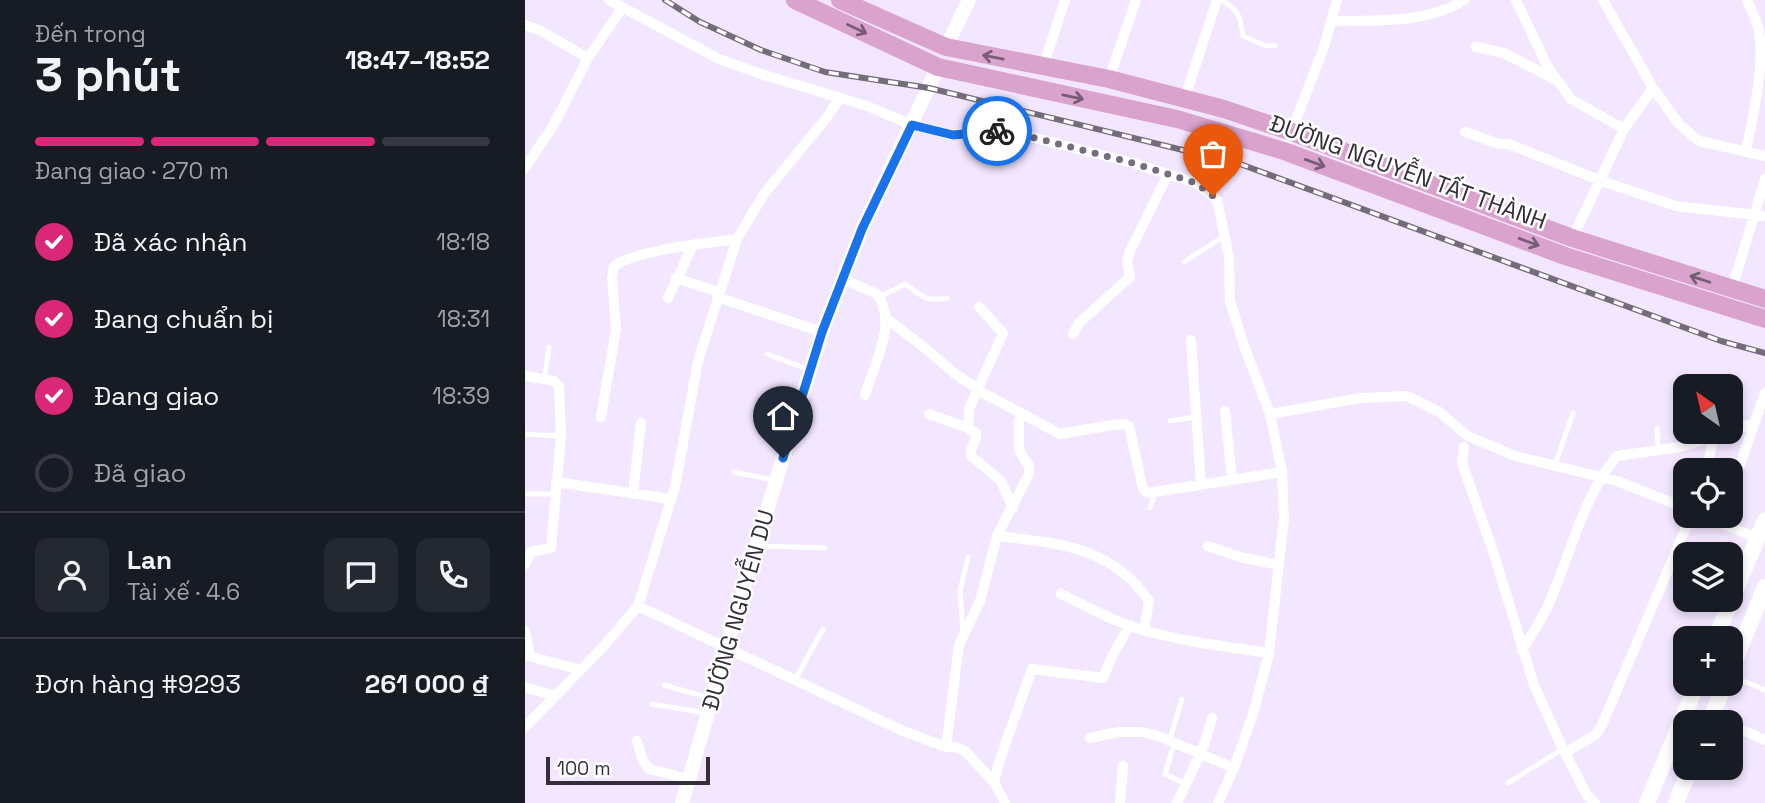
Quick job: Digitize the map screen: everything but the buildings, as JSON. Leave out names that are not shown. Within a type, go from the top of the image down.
[{"type":"main road","name":"ĐƯỜNG NGUYỄN TẤT THÀNH","points":[[795,0],[938,67],[1177,119],[1284,151],[1565,256],[1765,319]]},
{"type":"main road","name":"ĐƯỜNG NGUYỄN TẤT THÀNH","points":[[840,0],[946,47],[1110,79],[1185,97],[1291,132],[1572,239],[1765,299]]},
{"type":"main road","points":[[1104,103],[1110,79]]},
{"type":"main road","points":[[1640,279],[1646,261]]},
{"type":"main road","points":[[1721,626],[1765,520]]},
{"type":"main road","points":[[1743,641],[1765,587]]},
{"type":"main road","points":[[1647,803],[1692,696]]},
{"type":"main road","points":[[1676,803],[1685,780]]},
{"type":"street","points":[[610,0],[719,59],[867,106],[912,125],[953,135],[987,131],[1012,132],[1133,163],[1196,183],[1217,200],[1229,257],[1230,301],[1244,346],[1271,414],[1282,472],[1284,518],[1269,653],[1254,711],[1234,768],[1218,803]]},
{"type":"street","points":[[946,47],[969,0]]},
{"type":"street","points":[[1044,67],[1065,0]]},
{"type":"street","points":[[1110,79],[1136,0]]},
{"type":"street","points":[[1185,97],[1219,0]]},
{"type":"street","points":[[1284,151],[1333,21],[1337,0]]},
{"type":"street","points":[[1333,21],[1405,19],[1439,12],[1465,0]]},
{"type":"street","points":[[1516,0],[1556,80],[1571,99],[1623,129]]},
{"type":"street","points":[[1603,0],[1653,88],[1679,124],[1699,141],[1765,156]]},
{"type":"street","points":[[1746,151],[1758,90],[1761,53],[1760,32],[1747,0]]},
{"type":"street","points":[[525,168],[553,126],[587,58],[622,8]]},
{"type":"street","points":[[525,25],[541,31],[587,58]]},
{"type":"street","points":[[1476,47],[1504,53],[1556,80]]},
{"type":"street","name":"ĐƯỜNG NGUYỄN DU","points":[[683,803],[756,546],[822,332],[862,229],[938,67]]},
{"type":"street","points":[[1565,256],[1623,129],[1653,88]]},
{"type":"street","points":[[525,727],[638,606],[671,499],[698,360],[737,239],[764,194],[839,99]]},
{"type":"street","points":[[1465,132],[1499,144],[1509,144],[1599,180],[1676,206],[1761,216]]},
{"type":"street","points":[[1073,334],[1079,323],[1125,284],[1129,277],[1127,261],[1130,251],[1168,174]]},
{"type":"street","points":[[1732,289],[1761,216],[1765,179]]},
{"type":"street","points":[[601,417],[617,329],[612,270],[628,258],[737,239]]},
{"type":"street","points":[[668,298],[675,278],[693,245]]},
{"type":"street","points":[[675,278],[822,332]]},
{"type":"street","points":[[843,279],[880,297],[886,318],[954,373],[978,389],[1060,433],[1112,425],[1129,426],[1144,491],[1148,493],[1282,472]]},
{"type":"street","points":[[968,428],[969,409],[1003,333],[979,307]]},
{"type":"street","points":[[865,395],[885,333],[886,318]]},
{"type":"street","points":[[1191,340],[1201,484]]},
{"type":"street","points":[[525,376],[554,382],[559,386],[561,436],[551,548],[531,552],[525,564]]},
{"type":"street","points":[[1742,458],[1765,393]]},
{"type":"street","points":[[1271,414],[1360,398],[1407,396],[1438,411],[1475,439],[1515,456],[1633,485],[1673,503]]},
{"type":"street","points":[[1224,411],[1232,479]]},
{"type":"street","points":[[929,414],[976,433],[971,456],[1001,481],[1013,508]]},
{"type":"street","points":[[946,747],[954,697],[958,645],[980,601],[997,536],[1029,474],[1029,466],[1019,450],[1019,420]]},
{"type":"street","points":[[633,493],[641,423]]},
{"type":"street","points":[[1743,427],[1754,423]]},
{"type":"street","points":[[1522,650],[1549,603],[1579,524],[1601,477],[1617,456],[1688,444]]},
{"type":"street","points":[[1464,447],[1462,463],[1493,551],[1534,685],[1564,751],[1587,795],[1595,803]]},
{"type":"street","points":[[556,482],[671,499]]},
{"type":"street","points":[[1564,751],[1595,734],[1601,727],[1686,528]]},
{"type":"street","points":[[1736,528],[1757,538]]},
{"type":"street","points":[[997,536],[1052,542],[1088,551],[1117,569],[1149,601],[1144,630]]},
{"type":"street","points":[[1207,546],[1240,557],[1279,565]]},
{"type":"street","points":[[1061,594],[1144,630],[1196,642],[1269,653]]},
{"type":"street","points":[[638,606],[903,731],[966,752],[994,782],[1005,803]]},
{"type":"street","points":[[994,782],[1032,669],[1103,678],[1130,625]]},
{"type":"street","points":[[525,631],[528,656],[581,670]]},
{"type":"street","points":[[525,687],[555,696]]},
{"type":"street","points":[[1177,803],[1212,718]]},
{"type":"street","points":[[1743,730],[1765,740]]},
{"type":"street","points":[[1090,738],[1118,732],[1142,732],[1234,768]]},
{"type":"street","points":[[637,741],[643,761],[649,769],[689,779]]},
{"type":"street","points":[[1119,803],[1123,766]]},
{"type":"lane","points":[[1219,0],[1231,5],[1236,11],[1243,25],[1243,36],[1263,45],[1275,46]]},
{"type":"lane","points":[[1184,262],[1226,235]]},
{"type":"lane","points":[[880,297],[905,284],[924,299],[932,301],[947,298]]},
{"type":"lane","points":[[544,380],[549,346]]},
{"type":"lane","points":[[767,354],[810,370]]},
{"type":"lane","points":[[1555,465],[1573,413]]},
{"type":"lane","points":[[1170,421],[1195,417]]},
{"type":"lane","points":[[1657,428],[1658,451]]},
{"type":"lane","points":[[525,434],[561,436]]},
{"type":"lane","points":[[734,472],[776,481]]},
{"type":"lane","points":[[1150,508],[1155,492]]},
{"type":"lane","points":[[525,494],[555,495]]},
{"type":"lane","points":[[756,546],[825,548]]},
{"type":"lane","points":[[963,636],[960,591],[968,557]]},
{"type":"lane","points":[[795,680],[823,629]]},
{"type":"lane","points":[[1743,681],[1765,690]]},
{"type":"lane","points":[[664,685],[712,698]]},
{"type":"lane","points":[[1182,699],[1165,774],[1186,784]]},
{"type":"lane","points":[[652,704],[708,714]]},
{"type":"lane","points":[[1509,783],[1564,751]]},
{"type":"railway","points":[[665,0],[700,22],[761,50],[825,72],[929,88],[1240,164],[1721,341],[1765,353]]},
{"type":"way so far","points":[[997,131],[1012,132],[1133,163],[1196,183],[1213,196]]},
{"type":"route","points":[[783,458],[822,332],[862,229],[912,125],[953,135],[997,131]]}]
